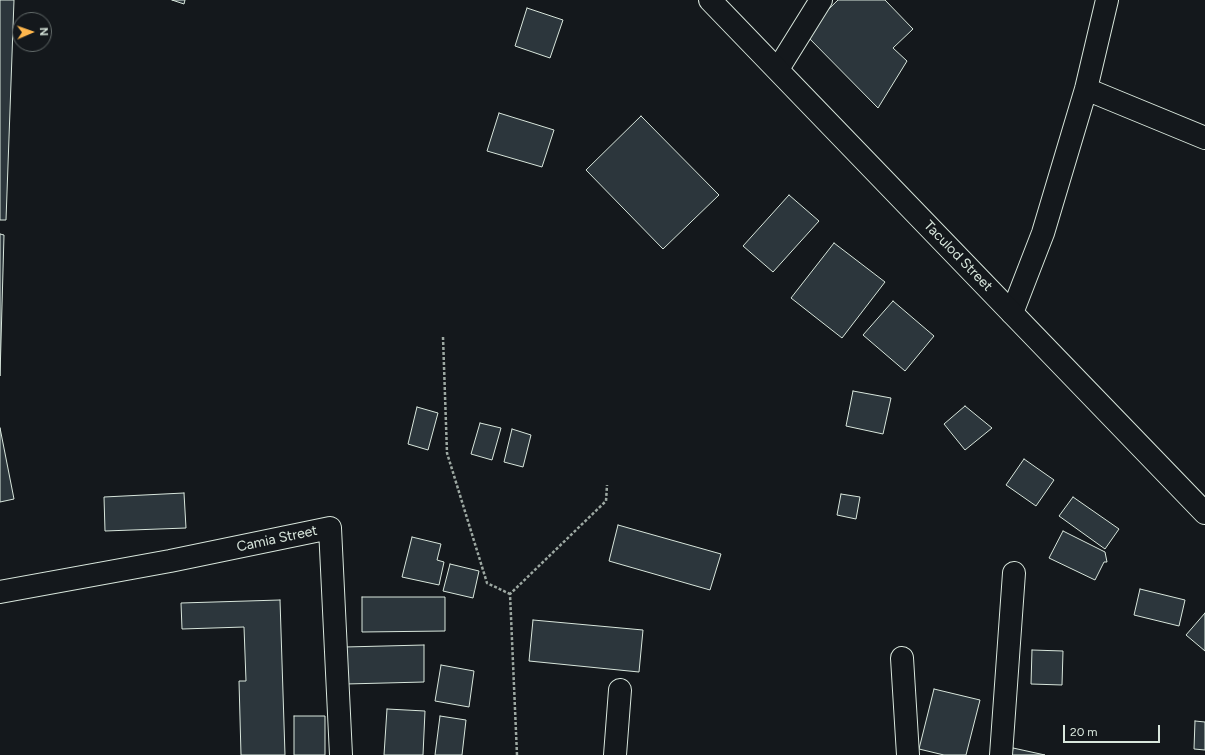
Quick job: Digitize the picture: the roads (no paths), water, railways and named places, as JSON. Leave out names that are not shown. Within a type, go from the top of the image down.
[{"type":"street","name":"Taculod Street","points":[[710,0],[1205,513]]},
{"type":"street","points":[[778,69],[820,0]]},
{"type":"street","points":[[1012,312],[1043,233],[1086,90],[1106,0]]},
{"type":"street","points":[[1086,90],[1205,138]]},
{"type":"street","name":"Camia Street","points":[[0,592],[170,561],[330,528],[341,755]]},
{"type":"street","points":[[1001,755],[1014,573]]},
{"type":"street","points":[[902,658],[908,755]]},
{"type":"street","points":[[615,755],[620,690]]}]
